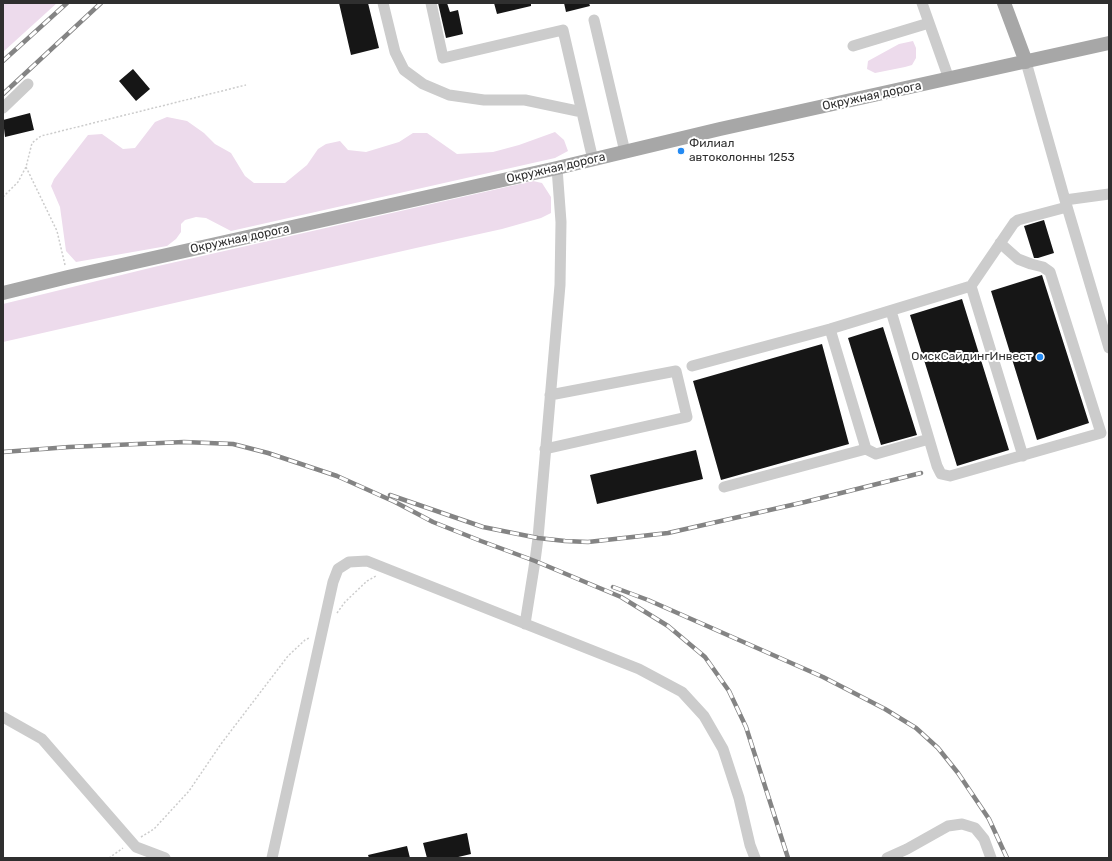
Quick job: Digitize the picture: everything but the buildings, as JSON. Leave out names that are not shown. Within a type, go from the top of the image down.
[{"type":"main road","points":[[1004,3],[1026,62]]},
{"type":"main road","name":"Окружная дорога","points":[[3,293],[68,277],[593,160],[720,129],[1109,43]]},
{"type":"street","points":[[383,3],[395,52],[404,70],[423,84],[450,95],[484,100],[525,100],[582,112]]},
{"type":"street","points":[[431,3],[443,58],[563,30],[593,160]]},
{"type":"street","points":[[922,3],[949,79]]},
{"type":"street","points":[[594,20],[625,152]]},
{"type":"street","points":[[853,46],[929,23]]},
{"type":"street","points":[[1026,62],[1109,348]]},
{"type":"street","points":[[3,108],[28,84]]},
{"type":"street","points":[[525,624],[535,561],[560,285],[562,222],[557,168]]},
{"type":"street","points":[[692,366],[830,329],[971,286],[1014,223],[1018,220],[1066,204],[1109,194]]},
{"type":"street","points":[[891,311],[937,466],[942,474],[950,476],[1101,433],[1050,272],[1043,267],[1018,259],[1000,243]]},
{"type":"street","points":[[971,286],[1023,456]]},
{"type":"street","points":[[830,329],[866,449]]},
{"type":"street","points":[[545,449],[687,417],[676,371],[550,395]]},
{"type":"street","points":[[724,487],[866,449],[876,454],[929,439]]},
{"type":"street","points":[[272,858],[333,582],[338,570],[349,562],[367,562],[639,669],[682,692],[704,716],[723,749],[739,798],[750,845],[755,858]]},
{"type":"street","points":[[3,717],[42,739],[136,847],[165,858]]},
{"type":"street","points":[[887,858],[907,849],[948,826],[962,824],[975,828],[984,839],[991,858]]},
{"type":"path","points":[[3,197],[18,182],[26,167],[32,143],[41,136],[246,85]]},
{"type":"path","points":[[26,167],[57,230],[68,277]]},
{"type":"path","points":[[334,618],[345,602],[367,581],[380,573],[393,572]]},
{"type":"path","points":[[109,858],[154,829],[189,791],[221,744],[288,656],[305,640],[322,631]]},
{"type":"shaded area","points":[[3,3],[57,3],[3,52]]},
{"type":"shaded area","points":[[913,41],[916,48],[916,58],[912,65],[875,73],[867,69],[868,61],[899,44]]},
{"type":"shaded area","points":[[167,117],[187,121],[204,133],[215,144],[231,153],[245,176],[254,183],[285,183],[307,165],[318,149],[326,144],[340,141],[348,150],[366,152],[399,142],[413,133],[427,133],[457,154],[493,152],[519,145],[555,132],[564,140],[568,151],[555,158],[231,231],[206,218],[196,217],[185,220],[181,224],[181,232],[176,239],[167,246],[76,262],[66,251],[60,207],[51,186],[54,179],[88,135],[102,134],[123,149],[135,148],[155,122]]},
{"type":"shaded area","points":[[533,181],[542,183],[551,197],[551,213],[541,218],[502,229],[3,342],[3,304],[158,266]]},
{"type":"railway","points":[[3,61],[67,3]]},
{"type":"railway","points":[[3,94],[101,3]]},
{"type":"railway","points":[[3,452],[69,447],[184,442],[233,444],[268,453],[337,476],[395,502],[433,522],[535,561],[621,597],[668,626],[705,657],[729,691],[746,727],[788,858]]},
{"type":"railway","points":[[390,495],[483,527],[538,538],[588,542],[668,533],[805,502],[921,473]]},
{"type":"railway","points":[[613,587],[648,600],[823,677],[885,709],[916,728],[938,748],[958,773],[989,819],[1007,858]]},
{"type":"place","name":"Филиал автоколонны 1253","points":[[681,151]]},
{"type":"place","name":"ОмскСайдингИнвест","points":[[1040,357]]}]
